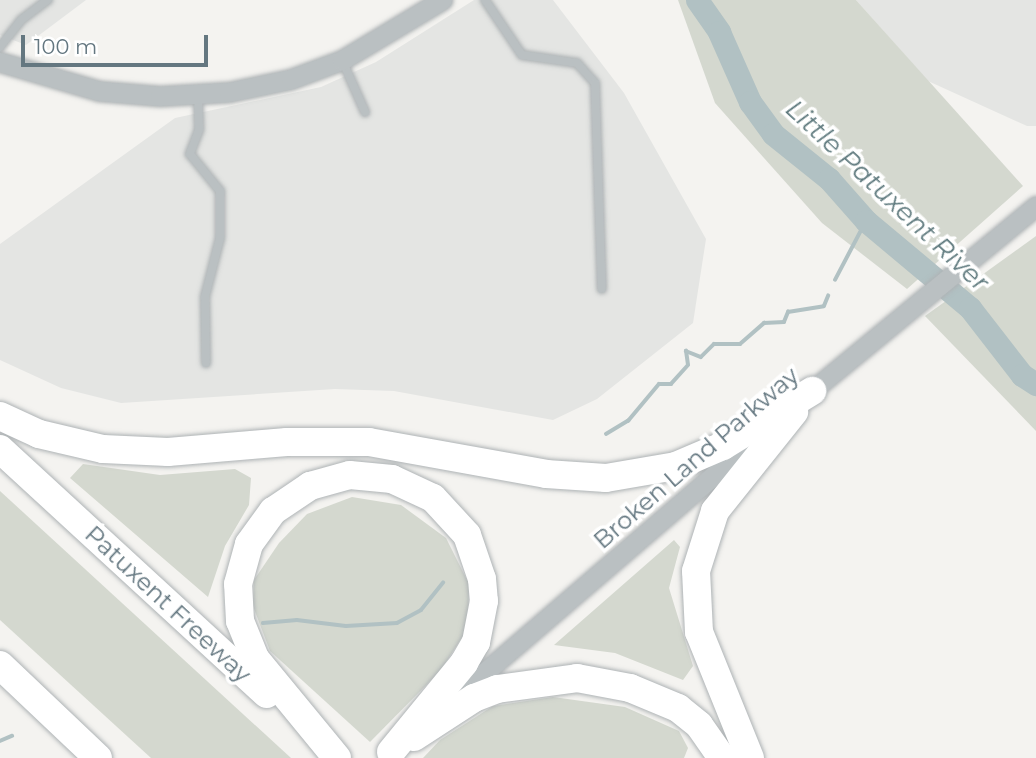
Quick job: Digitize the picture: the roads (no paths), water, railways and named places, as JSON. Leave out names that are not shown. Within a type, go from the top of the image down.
[{"type":"highway","points":[[0,416],[39,434],[103,449],[168,452],[287,442],[369,442],[547,474],[606,478],[676,466],[723,446],[812,391]]},
{"type":"highway","points":[[750,758],[699,632],[696,571],[715,511],[730,486],[812,391]]},
{"type":"highway","name":"Patuxent Freeway","points":[[0,449],[336,758]]},
{"type":"highway","points":[[336,758],[255,658],[240,621],[238,584],[249,544],[273,511],[310,486],[350,475],[392,479],[433,498],[467,535],[482,579],[484,601],[476,642],[464,663],[391,752]]},
{"type":"highway","points":[[0,665],[99,758]]},
{"type":"highway","points":[[391,752],[474,698],[522,682],[577,678],[630,688],[678,708],[699,725],[722,758]]},
{"type":"street","points":[[0,62],[99,91],[198,96],[291,79],[342,60],[442,0]]},
{"type":"street","name":"Broken Land Parkway","points":[[391,752],[812,391],[1028,212]]},
{"type":"lane","points":[[0,47],[21,19],[48,0]]},
{"type":"lane","points":[[485,0],[522,55],[577,63],[595,83],[603,289]]},
{"type":"lane","points":[[342,60],[365,112]]},
{"type":"lane","points":[[198,96],[199,130],[190,154],[220,191],[220,238],[205,297],[206,363]]},
{"type":"waterway","name":"Little Patuxent River","points":[[697,0],[719,32],[750,102],[773,134],[829,179],[866,221],[970,308],[1022,375],[1036,384]]},
{"type":"waterway","points":[[835,280],[866,221]]},
{"type":"waterway","points":[[606,434],[628,421],[659,384],[671,384],[688,365],[686,351],[701,357],[714,344],[740,344],[764,323],[784,322],[788,312],[824,306],[828,296]]},
{"type":"waterway","points":[[263,623],[297,620],[346,626],[397,623],[421,610],[443,583]]},
{"type":"waterway","points":[[0,741],[12,736]]}]
